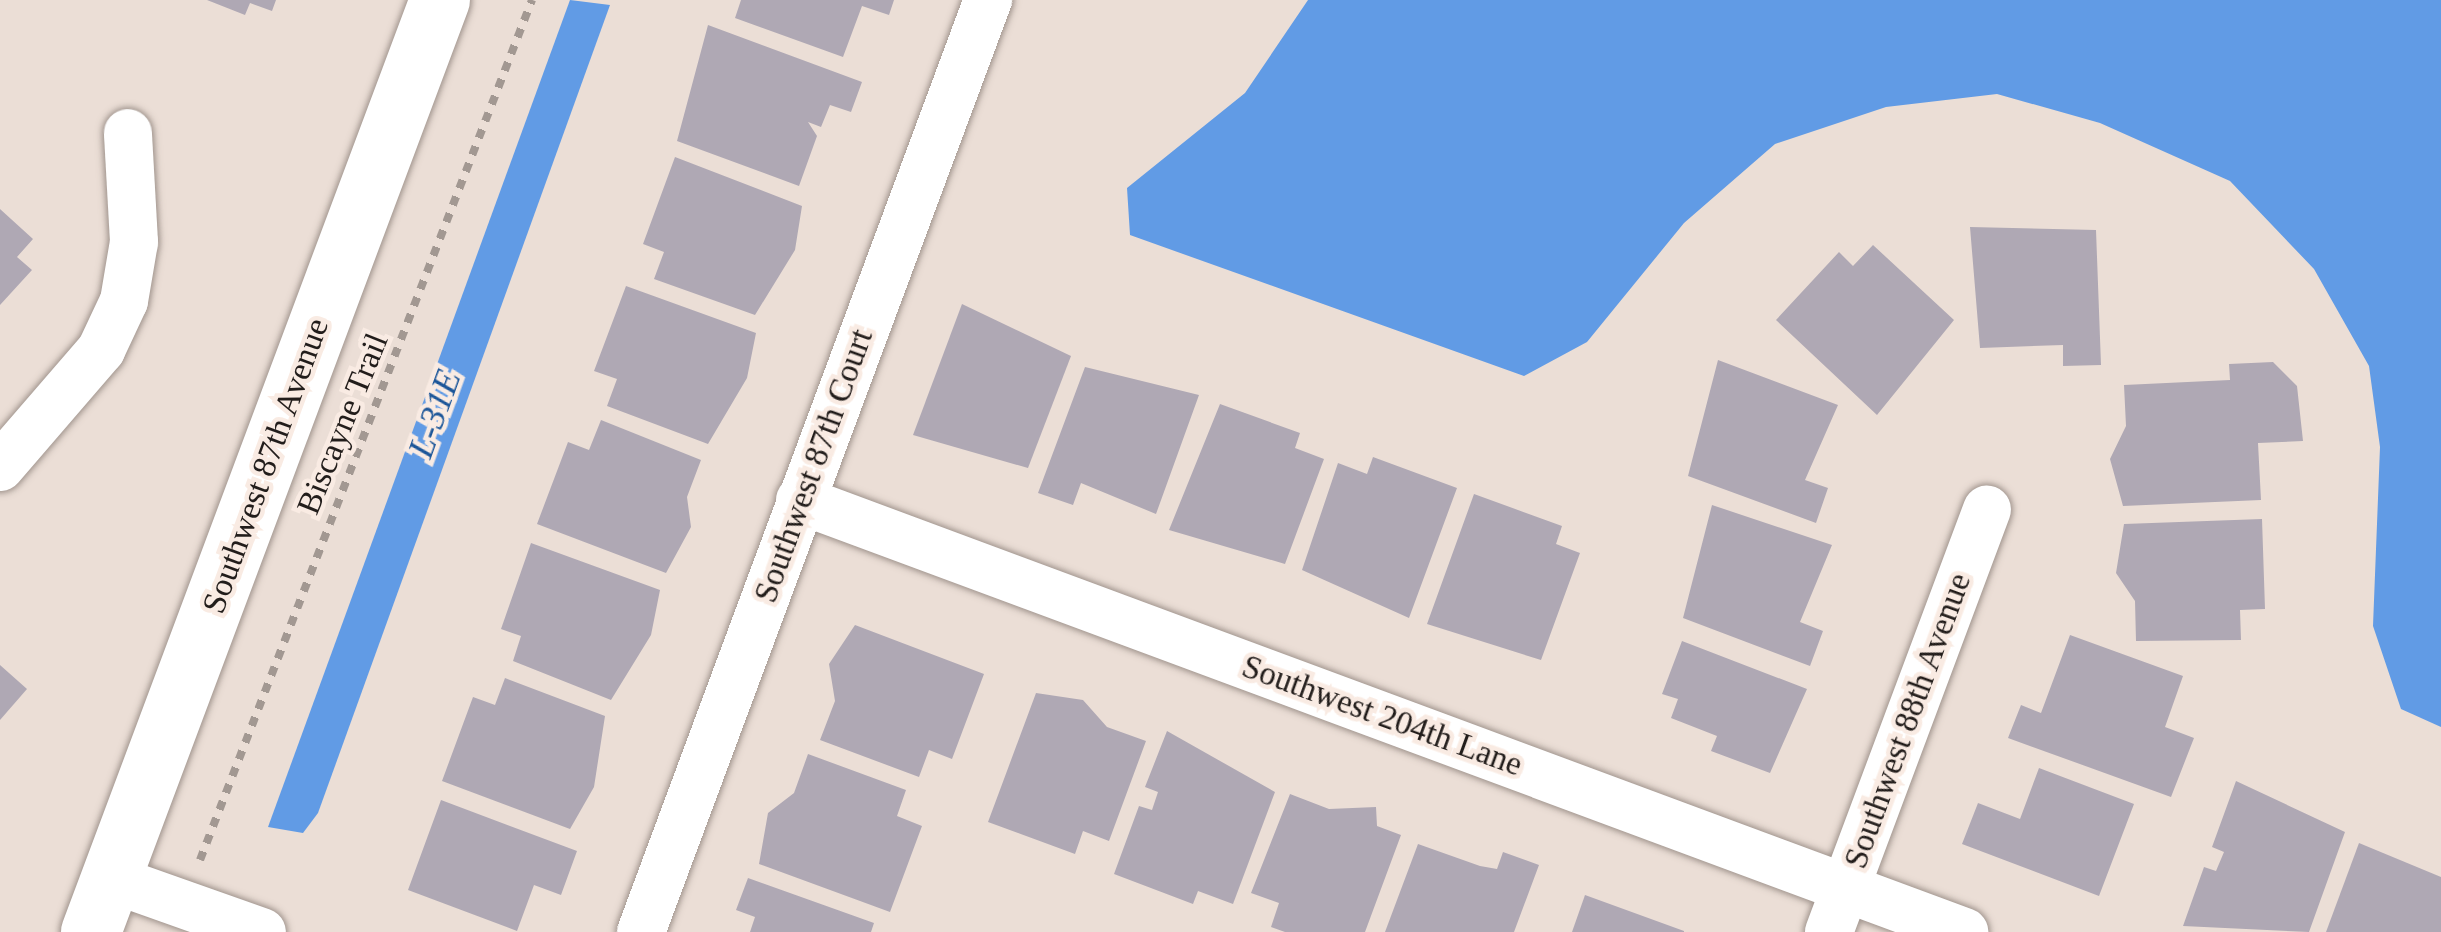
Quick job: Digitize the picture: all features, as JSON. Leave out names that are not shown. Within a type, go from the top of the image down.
[{"type":"street","name":"Southwest 87th Avenue","points":[[102,906],[440,0]]},
{"type":"street","name":"Southwest 87th Court","points":[[641,932],[988,0]]},
{"type":"street","points":[[0,467],[117,318],[134,263],[128,133]]},
{"type":"street","name":"Southwest 204th Lane","points":[[800,500],[1838,910],[1964,932]]},
{"type":"street","name":"Southwest 88th Avenue","points":[[1838,910],[1987,510]]},
{"type":"street","points":[[102,906],[262,932]]},
{"type":"path","name":"Biscayne Trail","points":[[198,866],[532,0]]},
{"type":"water","name":"L-31E","points":[[570,0],[610,5],[318,813],[303,833],[268,827]]},
{"type":"water","points":[[1308,0],[2441,0],[2441,727],[2401,709],[2373,626],[2380,447],[2369,366],[2314,269],[2230,181],[2100,123],[1997,94],[1886,107],[1775,144],[1684,223],[1587,342],[1524,376],[1130,235],[1127,188],[1245,93]]},
{"type":"building","points":[[207,0],[276,0],[272,11],[250,3],[245,15]]},
{"type":"building","points":[[741,0],[894,0],[889,15],[862,6],[843,57],[735,18]]},
{"type":"building","points":[[708,25],[862,82],[851,112],[830,105],[821,127],[808,122],[817,136],[799,186],[677,141]]},
{"type":"building","points":[[675,157],[802,206],[795,250],[755,315],[654,279],[664,252],[643,244]]},
{"type":"building","points":[[0,209],[33,239],[17,257],[32,270],[0,305]]},
{"type":"building","points":[[1970,227],[2096,230],[2101,365],[2063,366],[2063,345],[1980,348]]},
{"type":"building","points":[[1873,245],[1954,320],[1877,415],[1776,320],[1839,252],[1853,266]]},
{"type":"building","points":[[626,286],[756,333],[747,378],[708,444],[607,406],[617,379],[594,371]]},
{"type":"building","points":[[962,304],[1071,356],[1028,468],[913,435]]},
{"type":"building","points":[[1718,360],[1838,405],[1805,480],[1828,488],[1816,523],[1688,476]]},
{"type":"building","points":[[2273,362],[2297,386],[2303,441],[2258,443],[2261,500],[2123,506],[2110,459],[2126,426],[2124,385],[2230,380],[2229,364]]},
{"type":"building","points":[[1085,367],[1199,395],[1156,514],[1081,483],[1073,505],[1038,493]]},
{"type":"building","points":[[1220,404],[1300,433],[1295,448],[1324,459],[1285,564],[1169,530]]},
{"type":"building","points":[[601,420],[701,460],[687,497],[691,527],[666,573],[537,524],[568,442],[589,450]]},
{"type":"building","points":[[1373,457],[1457,488],[1409,618],[1302,570],[1338,463],[1367,474]]},
{"type":"building","points":[[1474,494],[1562,526],[1556,544],[1580,553],[1541,660],[1427,624]]},
{"type":"building","points":[[1712,505],[1832,545],[1800,622],[1823,631],[1810,666],[1683,618]]},
{"type":"building","points":[[2262,519],[2265,609],[2240,610],[2241,640],[2136,641],[2135,601],[2116,573],[2124,524]]},
{"type":"building","points":[[531,543],[660,590],[651,635],[611,700],[513,661],[521,636],[501,629]]},
{"type":"building","points":[[855,625],[984,674],[952,759],[929,750],[919,777],[820,740],[835,701],[829,664]]},
{"type":"building","points":[[2070,635],[2183,676],[2165,727],[2194,738],[2171,797],[2008,738],[2021,705],[2041,713]]},
{"type":"building","points":[[1682,641],[1807,689],[1770,773],[1711,751],[1717,736],[1671,718],[1678,699],[1662,694]]},
{"type":"building","points":[[0,665],[27,689],[0,720]]},
{"type":"building","points":[[505,678],[605,716],[594,787],[570,829],[442,781],[473,697],[495,705]]},
{"type":"building","points":[[1036,693],[1083,700],[1107,727],[1146,741],[1109,841],[1083,831],[1075,854],[988,822]]},
{"type":"building","points":[[1167,731],[1275,792],[1233,904],[1198,891],[1193,904],[1114,874],[1139,806],[1152,810],[1158,792],[1145,787]]},
{"type":"building","points":[[808,754],[906,790],[897,816],[922,826],[890,912],[759,864],[768,813],[794,793]]},
{"type":"building","points":[[2039,768],[2134,804],[2099,896],[1962,844],[1978,803],[2020,819]]},
{"type":"building","points":[[2236,781],[2345,832],[2309,932],[2183,926],[2204,867],[2216,871],[2224,852],[2212,847]]},
{"type":"building","points":[[1290,794],[1329,809],[1376,807],[1377,826],[1401,835],[1365,932],[1285,932],[1271,927],[1279,903],[1251,893]]},
{"type":"building","points":[[441,800],[577,851],[561,895],[534,885],[517,931],[408,890]]},
{"type":"building","points":[[2359,843],[2441,877],[2441,932],[2326,932]]},
{"type":"building","points":[[1418,844],[1497,869],[1503,852],[1539,865],[1514,932],[1385,932]]},
{"type":"building","points":[[748,878],[874,923],[871,932],[750,932],[755,917],[736,910]]},
{"type":"building","points":[[1585,895],[1684,931],[1684,932],[1572,932]]}]
